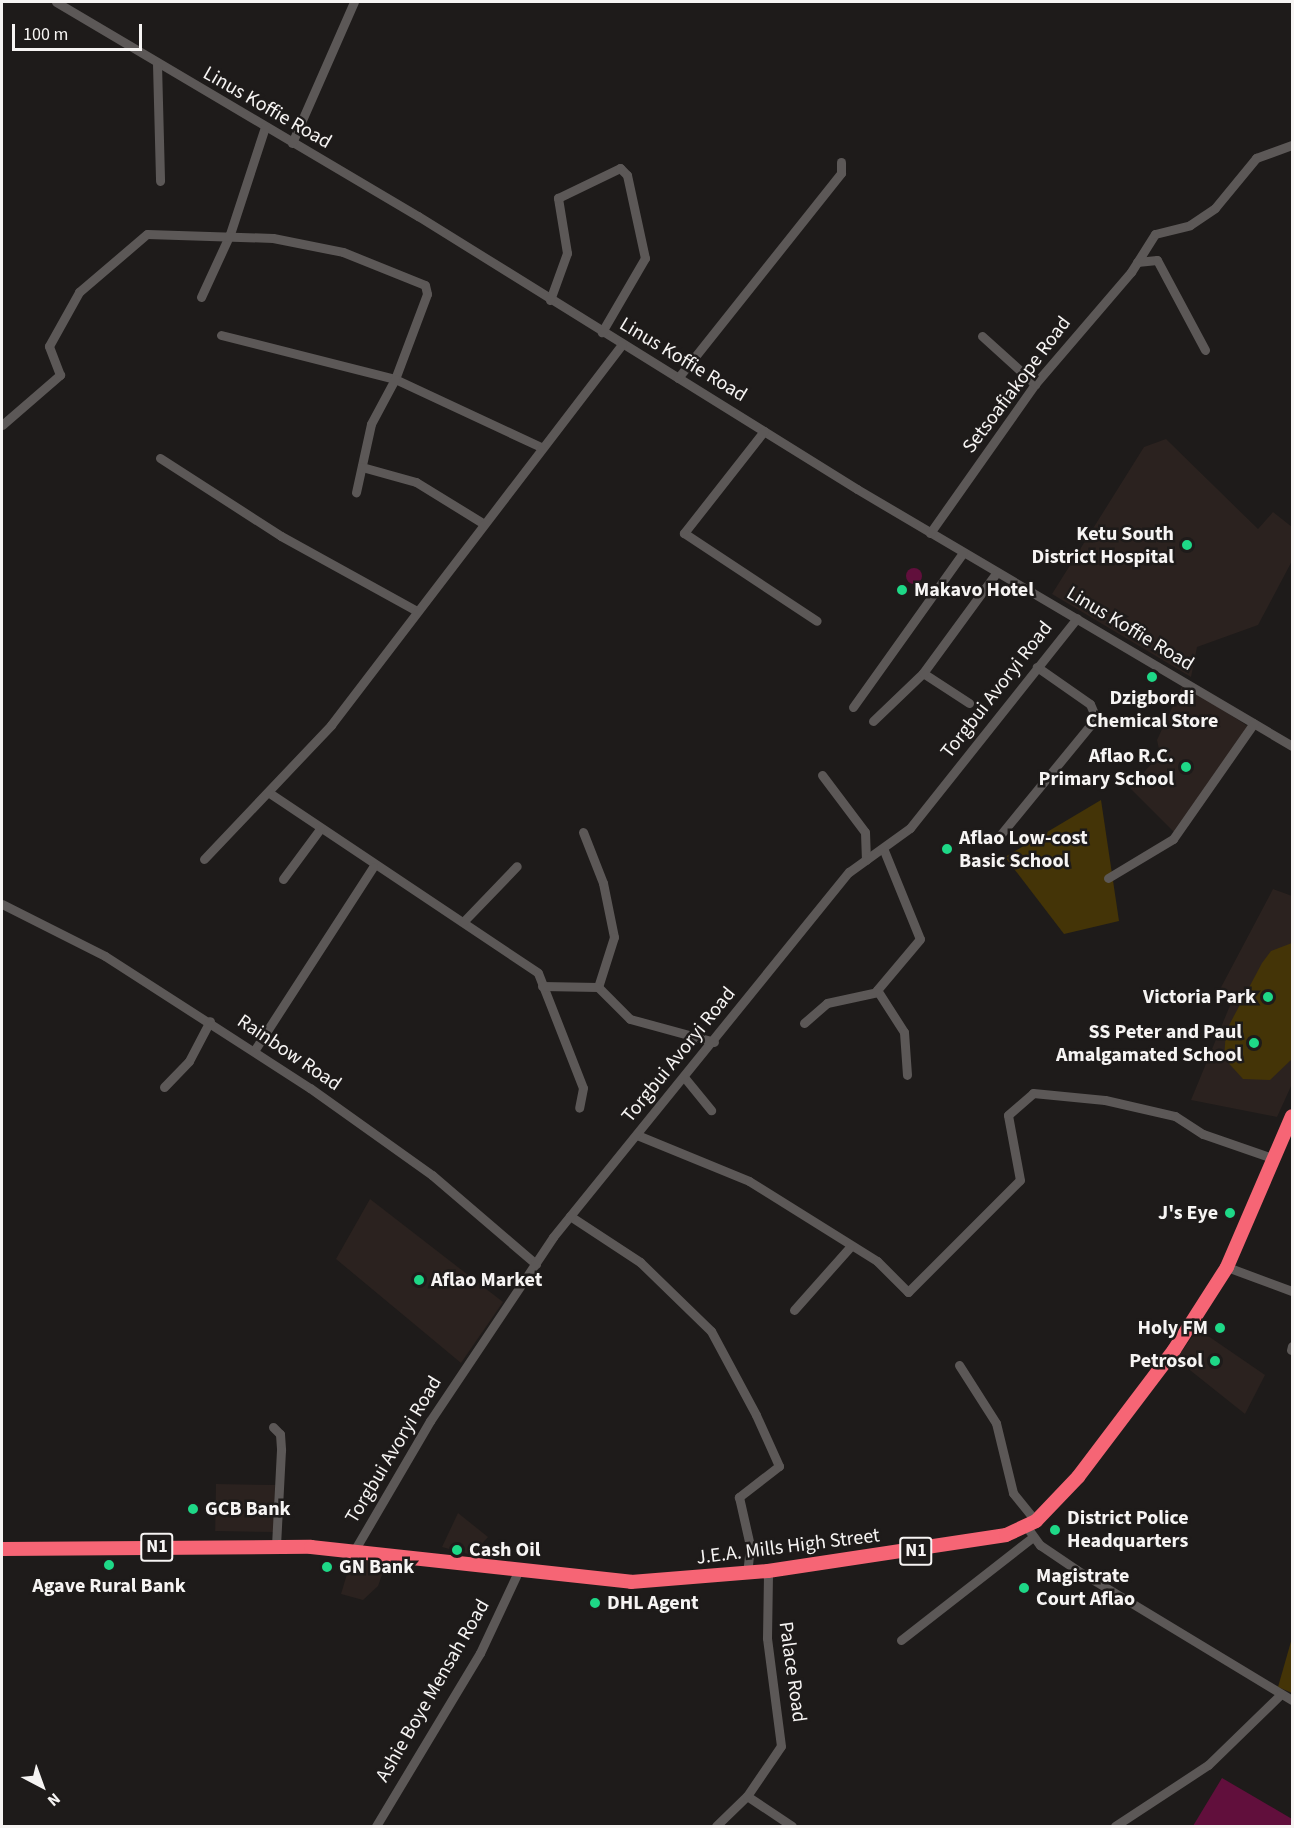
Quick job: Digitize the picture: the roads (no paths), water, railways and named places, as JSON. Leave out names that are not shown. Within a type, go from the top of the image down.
[{"type":"highway","points":[[1032,1528],[1130,1411],[1227,1267],[1293,1116]]},
{"type":"highway","name":"J.E.A. Mills High Street","points":[[276,1545],[354,1551],[617,1582],[768,1571],[994,1537],[1032,1528]]},
{"type":"highway","name":"N1","points":[[2,1549],[276,1545]]},
{"type":"street","name":"Linus Koffie Road","points":[[56,2],[292,143],[963,553],[1289,744]]},
{"type":"street","points":[[292,143],[354,2]]},
{"type":"street","points":[[157,64],[160,181]]},
{"type":"street","points":[[201,297],[230,234],[264,127]]},
{"type":"street","name":"Setsoafiakope Road","points":[[930,533],[1035,384],[1137,262],[1155,234],[1198,219],[1219,204],[1248,164],[1293,145]]},
{"type":"street","points":[[678,378],[841,173],[841,162]]},
{"type":"street","points":[[550,300],[567,253],[558,198],[620,168],[627,175],[645,258],[602,332]]},
{"type":"street","points":[[2,425],[60,375],[50,342],[79,292],[111,261],[151,232],[230,234],[343,252],[425,285],[427,294],[395,379],[371,424],[356,492]]},
{"type":"street","points":[[1137,262],[1156,260],[1205,350]]},
{"type":"street","points":[[220,335],[395,379],[541,447]]},
{"type":"street","points":[[982,336],[1035,384]]},
{"type":"street","points":[[204,859],[271,794],[417,611],[481,522],[621,345]]},
{"type":"street","points":[[764,431],[684,533],[817,621]]},
{"type":"street","points":[[160,458],[281,536],[417,611]]},
{"type":"street","points":[[362,467],[416,482],[481,522]]},
{"type":"street","points":[[853,707],[963,553]]},
{"type":"street","points":[[873,721],[923,673],[997,572]]},
{"type":"street","name":"Torgbui Avoryi Road","points":[[354,1551],[430,1421],[570,1216],[849,872],[910,828],[1077,618]]},
{"type":"street","points":[[997,839],[1096,718],[1090,704],[1037,667]]},
{"type":"street","points":[[923,673],[969,703]]},
{"type":"street","points":[[1108,878],[1173,839],[1254,723]]},
{"type":"street","points":[[1289,744],[1293,733]]},
{"type":"street","points":[[822,775],[865,832],[866,860]]},
{"type":"street","points":[[271,794],[373,867],[464,921],[538,972],[583,1088],[579,1108]]},
{"type":"street","points":[[283,879],[320,829]]},
{"type":"street","points":[[584,832],[603,883],[614,937],[598,987]]},
{"type":"street","points":[[804,1023],[827,1003],[878,992],[920,939],[883,848]]},
{"type":"street","points":[[464,921],[517,866]]},
{"type":"street","points":[[254,1051],[373,867]]},
{"type":"street","name":"Rainbow Road","points":[[2,904],[105,957],[254,1051],[432,1175],[536,1264]]},
{"type":"street","points":[[542,986],[598,987],[630,1020],[714,1041]]},
{"type":"street","points":[[878,992],[904,1032],[907,1075]]},
{"type":"street","points":[[164,1087],[189,1061],[210,1022]]},
{"type":"street","points":[[684,1077],[711,1110]]},
{"type":"street","points":[[637,1135],[749,1181],[850,1247],[877,1261],[908,1292],[980,1216],[1020,1180],[1008,1115],[1022,1100],[1038,1092],[1175,1116],[1203,1134],[1275,1159]]},
{"type":"street","points":[[570,1216],[640,1262],[711,1330],[756,1415],[779,1466],[739,1497],[750,1546],[747,1573]]},
{"type":"street","points":[[794,1310],[850,1247]]},
{"type":"street","points":[[1227,1267],[1293,1291]]},
{"type":"street","points":[[959,1365],[996,1424],[1013,1493],[1032,1528],[1155,1621],[1293,1700]]},
{"type":"street","points":[[273,1427],[280,1434],[281,1450],[276,1545]]},
{"type":"street","points":[[901,1640],[1032,1528]]},
{"type":"street","name":"Palace Road","points":[[716,1827],[747,1796],[781,1746],[783,1734],[767,1638],[768,1571]]},
{"type":"street","name":"Ashie Boye Mensah Road","points":[[376,1827],[480,1653],[518,1572]]},
{"type":"street","points":[[1115,1827],[1208,1765],[1281,1694]]},
{"type":"street","points":[[747,1796],[792,1827]]},
{"type":"place","name":"Ketu South District Hospital","points":[[1187,545]]},
{"type":"place","name":"Makavo Hotel","points":[[902,590]]},
{"type":"place","name":"Dzigbordi Chemical Store","points":[[1152,677]]},
{"type":"place","name":"Aflao R.C. Primary School","points":[[1186,767]]},
{"type":"place","name":"Aflao Low-cost Basic School","points":[[947,849]]},
{"type":"place","name":"Victoria Park","points":[[1268,997]]},
{"type":"place","name":"SS Peter and Paul Amalgamated School","points":[[1254,1043]]},
{"type":"place","name":"J's Eye","points":[[1230,1213]]},
{"type":"place","name":"Aflao Market","points":[[419,1280]]},
{"type":"place","name":"Holy FM","points":[[1220,1328]]},
{"type":"place","name":"Petrosol","points":[[1215,1361]]},
{"type":"place","name":"GCB Bank","points":[[193,1509]]},
{"type":"place","name":"District Police Headquarters","points":[[1055,1530]]},
{"type":"place","name":"Cash Oil","points":[[457,1550]]},
{"type":"place","name":"Agave Rural Bank","points":[[109,1565]]},
{"type":"place","name":"GN Bank","points":[[327,1567]]},
{"type":"place","name":"Magistrate Court Aflao","points":[[1024,1588]]},
{"type":"place","name":"DHL Agent","points":[[595,1603]]}]
